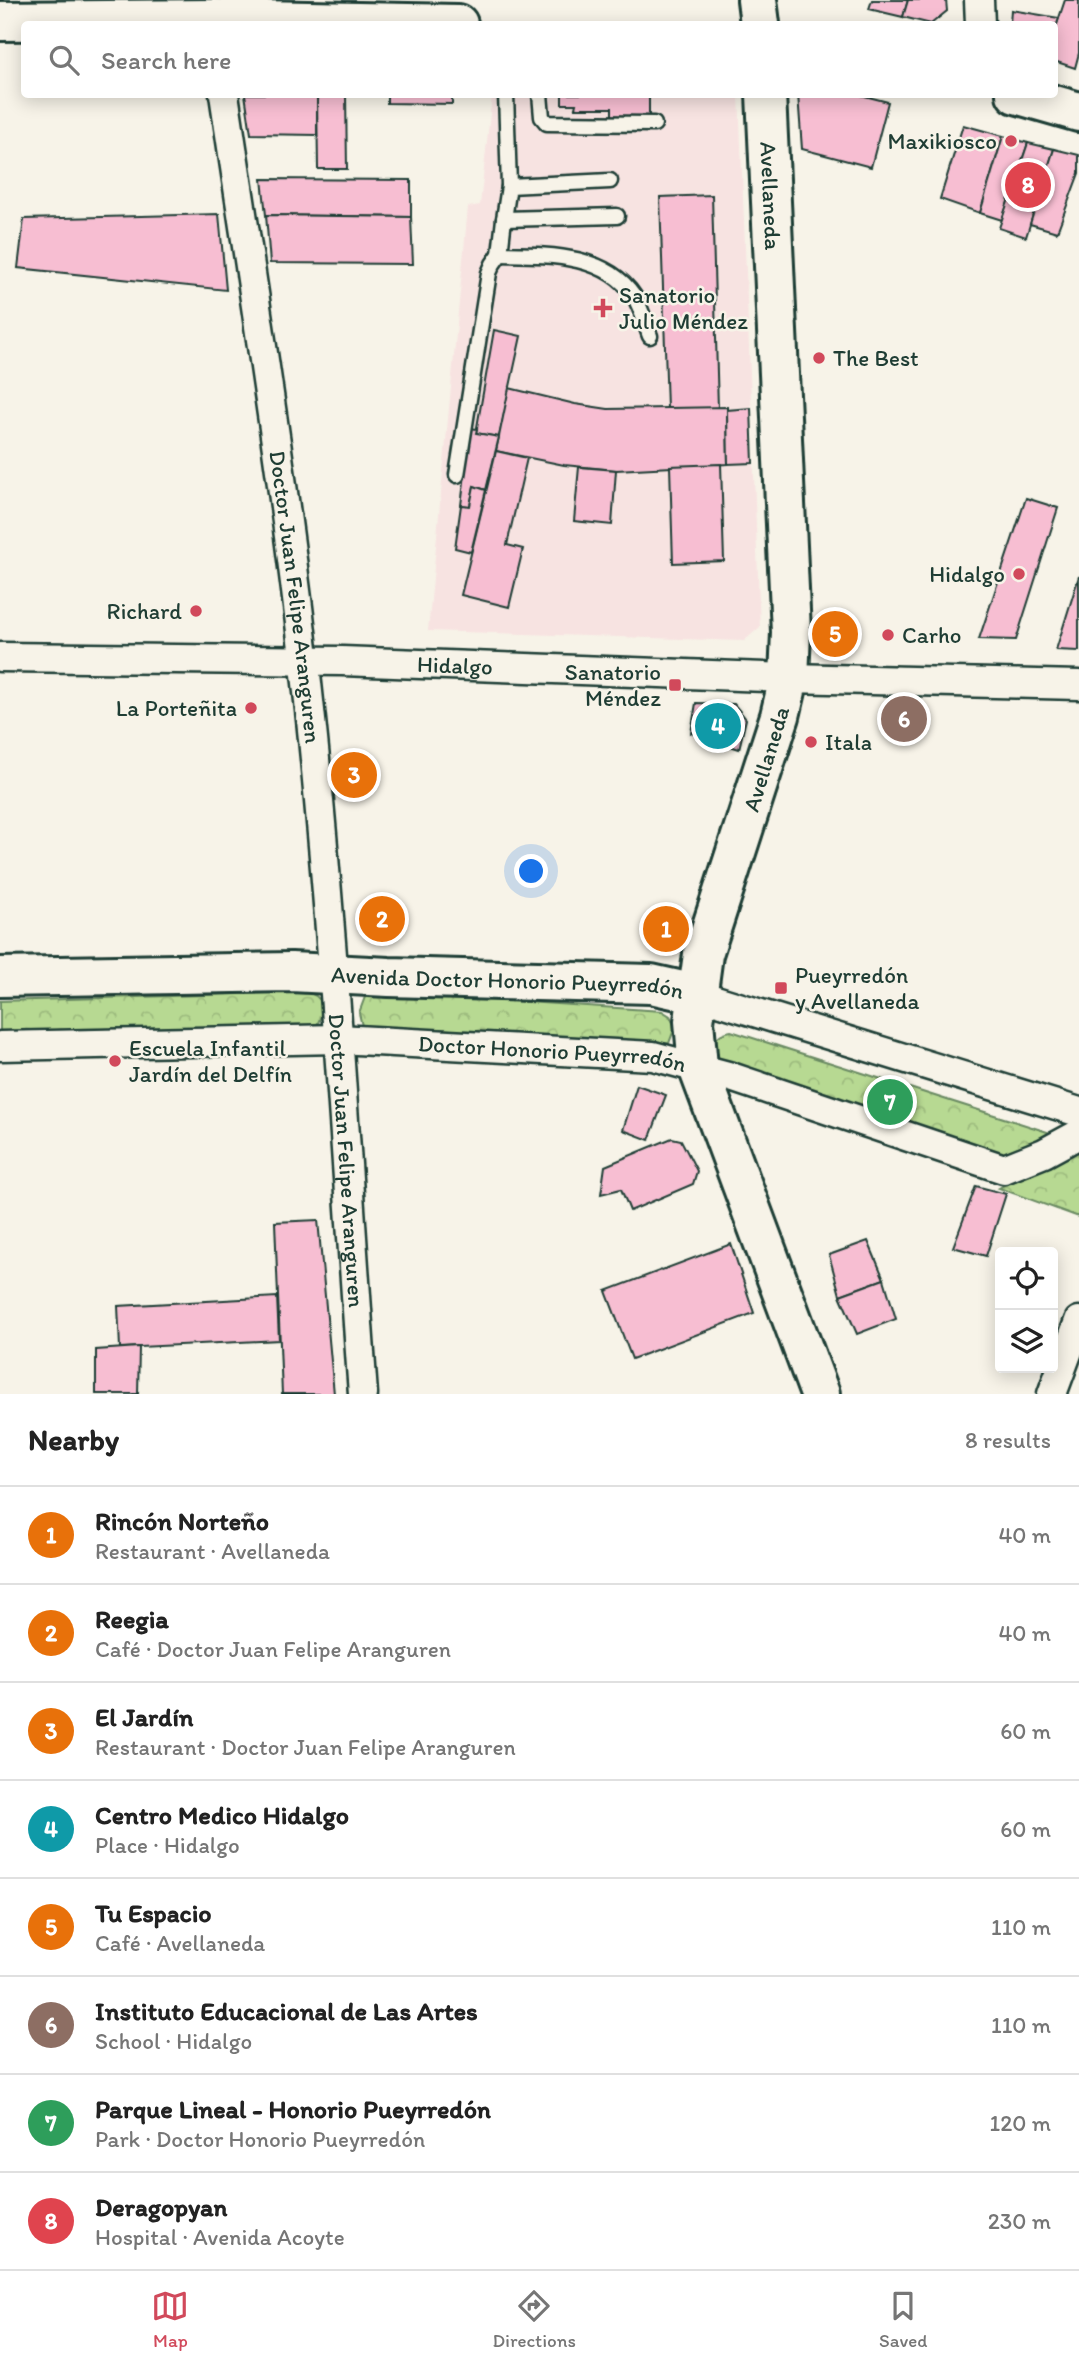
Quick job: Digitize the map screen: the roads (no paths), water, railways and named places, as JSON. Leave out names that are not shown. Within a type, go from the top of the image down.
[{"type":"street","points":[[757,0],[760,21]]},
{"type":"street","points":[[979,0],[980,21]]},
{"type":"street","points":[[0,21],[213,15],[376,21]]},
{"type":"street","name":"Doctor Juan Felipe Aranguren","points":[[225,98],[289,537],[313,739],[363,1394]]},
{"type":"street","name":"Avellaneda","points":[[766,98],[791,632],[789,678],[780,716],[703,954],[694,1021],[698,1067],[820,1394]]},
{"type":"street","points":[[1030,98],[1079,112]]},
{"type":"street","name":"Hidalgo","points":[[0,657],[304,660],[789,678],[1079,685]]},
{"type":"street","name":"Avenida Doctor Honorio Pueyrredón","points":[[0,977],[291,972],[651,984],[696,994],[1079,1112]]},
{"type":"street","name":"Doctor Honorio Pueyrredón","points":[[0,1046],[338,1039],[653,1056],[698,1067],[1004,1169],[1044,1153],[1079,1134]]},
{"type":"street","points":[[1052,1394],[1079,1321]]},
{"type":"lane","points":[[457,475],[489,273],[500,254],[509,186],[506,98]]},
{"type":"lane","points":[[540,98],[542,117],[547,122],[654,124]]},
{"type":"lane","points":[[509,186],[610,181]]},
{"type":"lane","points":[[504,219],[617,216]]},
{"type":"lane","points":[[500,254],[569,257],[612,274],[634,296],[650,336]]},
{"type":"place","name":"Maxikiosco","points":[[1011,141]]},
{"type":"place","name":"Deragopyan","points":[[1028,185]]},
{"type":"place","name":"Sanatorio Julio Méndez","points":[[603,308]]},
{"type":"place","name":"The Best","points":[[819,358]]},
{"type":"place","name":"Hidalgo","points":[[1019,574]]},
{"type":"place","name":"Richard","points":[[196,611]]},
{"type":"place","name":"Tu Espacio","points":[[835,634]]},
{"type":"place","name":"Carho","points":[[888,635]]},
{"type":"place","name":"Sanatorio Méndez","points":[[675,685]]},
{"type":"place","name":"La Porteñita","points":[[251,708]]},
{"type":"place","name":"Instituto Educacional de Las Artes","points":[[904,719]]},
{"type":"place","name":"Centro Medico Hidalgo","points":[[718,726]]},
{"type":"place","name":"Itala","points":[[811,742]]},
{"type":"place","name":"El Jardín","points":[[354,775]]},
{"type":"place","name":"Reegia","points":[[382,919]]},
{"type":"place","name":"Rincón Norteño","points":[[666,929]]},
{"type":"place","name":"Pueyrredón y Avellaneda","points":[[781,988]]},
{"type":"place","name":"Escuela Infantil Jardín del Delfín","points":[[115,1061]]},
{"type":"place","name":"Parque Lineal - Honorio Pueyrredón","points":[[890,1102]]}]
